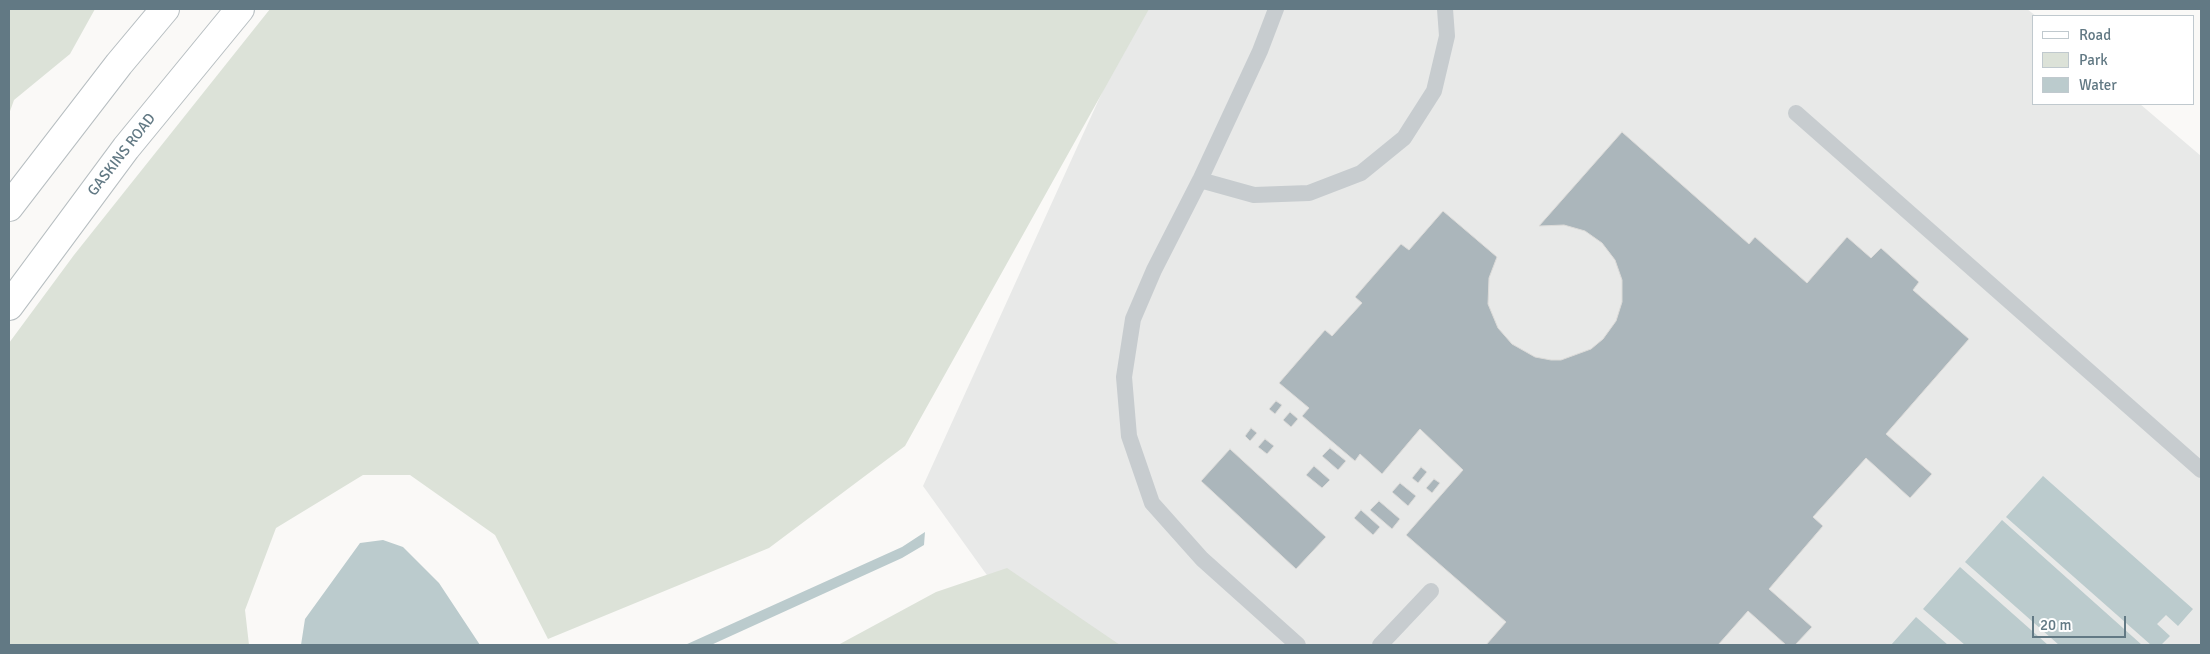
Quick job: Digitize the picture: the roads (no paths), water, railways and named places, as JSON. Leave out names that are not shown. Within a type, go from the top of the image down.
[{"type":"main road","points":[[9,207],[119,64],[165,9]]},
{"type":"main road","name":"GASKINS ROAD","points":[[9,306],[126,148],[240,9]]},
{"type":"lane","points":[[1276,9],[1260,51],[1200,180],[1154,270],[1133,319],[1124,377],[1129,436],[1152,503],[1202,559],[1298,645]]},
{"type":"lane","points":[[1200,180],[1254,195],[1309,193],[1361,173],[1404,138],[1434,91],[1447,36],[1445,9]]},
{"type":"lane","points":[[1796,113],[2201,470]]},
{"type":"lane","points":[[1380,645],[1431,591]]},
{"type":"water","points":[[2043,476],[2193,609],[2178,626],[2166,615],[2157,624],[2170,636],[2161,645],[2151,645],[2006,517]]},
{"type":"water","points":[[2002,520],[2142,645],[2059,645],[1965,562]]},
{"type":"water","points":[[925,532],[924,545],[902,558],[711,645],[685,645],[902,547]]},
{"type":"water","points":[[383,540],[403,547],[439,583],[480,645],[301,645],[305,619],[360,543]]},
{"type":"water","points":[[1960,567],[2048,645],[1965,645],[1923,609]]},
{"type":"water","points":[[1916,617],[1948,645],[1891,645]]}]
